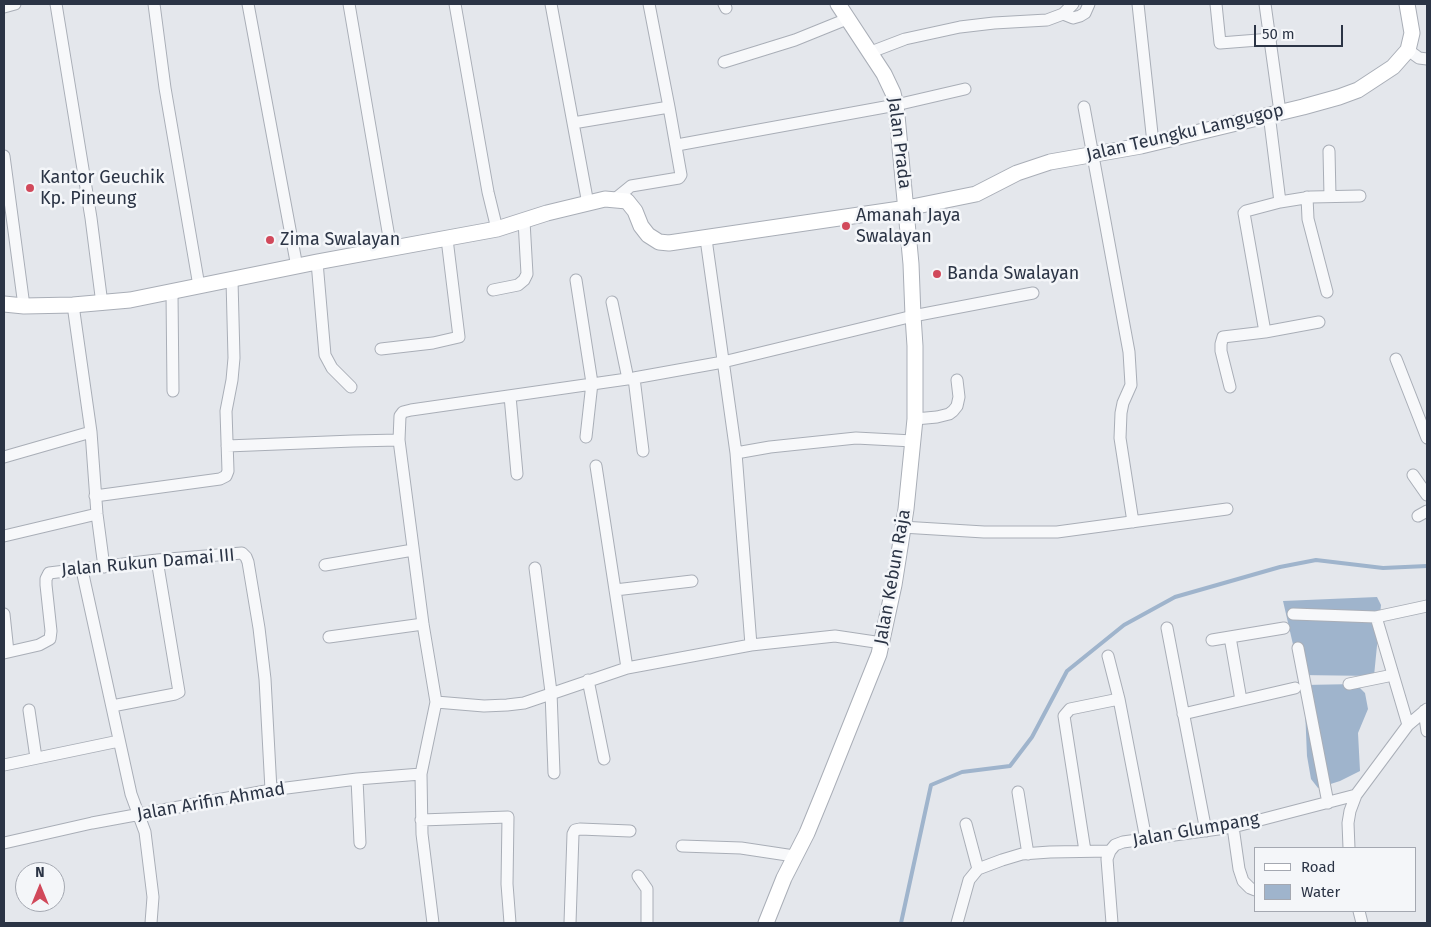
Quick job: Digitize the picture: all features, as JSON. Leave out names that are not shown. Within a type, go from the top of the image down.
[{"type":"street","points":[[4,7],[15,4]]},
{"type":"street","points":[[56,4],[87,191],[102,304]]},
{"type":"street","points":[[154,4],[165,88],[198,286]]},
{"type":"street","points":[[248,4],[298,266]]},
{"type":"street","points":[[349,4],[391,249]]},
{"type":"street","points":[[455,4],[488,192],[497,229]]},
{"type":"street","points":[[551,4],[588,204]]},
{"type":"street","points":[[4,304],[24,306],[102,304],[172,293],[317,262],[497,229],[547,213],[605,199],[615,199],[631,186],[678,178],[681,175],[677,145],[649,4]]},
{"type":"street","name":"Jalan Prada","points":[[838,4],[871,52],[890,85],[896,105],[907,208]]},
{"type":"street","points":[[871,52],[928,33],[979,24],[1047,20],[1063,14],[1074,4]]},
{"type":"street","points":[[1063,14],[1073,18],[1080,16],[1085,13],[1089,4]]},
{"type":"street","points":[[1138,4],[1153,143]]},
{"type":"street","points":[[1216,4],[1220,44],[1271,39]]},
{"type":"street","points":[[1265,4],[1271,39],[1280,202]]},
{"type":"street","points":[[1407,4],[1412,33],[1408,50],[1419,58],[1427,60]]},
{"type":"street","points":[[724,62],[795,40],[847,19]]},
{"type":"street","name":"Jalan Teungku Lamgugop","points":[[615,199],[627,201],[631,204],[648,235],[659,242],[669,244],[907,208],[976,194],[1017,173],[1050,162],[1153,143],[1339,97],[1358,90],[1393,67],[1408,50]]},
{"type":"street","points":[[677,145],[896,105],[965,89]]},
{"type":"street","points":[[572,123],[669,107]]},
{"type":"street","points":[[1084,107],[1129,352],[1131,385],[1123,403],[1120,438],[1133,522]]},
{"type":"street","points":[[1329,151],[1330,196]]},
{"type":"street","points":[[4,156],[24,306]]},
{"type":"street","points":[[1265,332],[1244,213],[1280,202],[1307,197],[1360,196]]},
{"type":"street","points":[[1307,197],[1308,219],[1327,292]]},
{"type":"street","name":"Jalan Kebun Raja","points":[[766,923],[794,856],[807,833],[826,789],[882,643],[902,527],[915,419],[916,346],[912,316],[907,208]]},
{"type":"street","points":[[493,290],[518,285],[527,274],[524,221]]},
{"type":"street","points":[[381,348],[433,343],[459,337],[446,239]]},
{"type":"street","points":[[706,239],[736,453],[751,645]]},
{"type":"street","points":[[317,262],[325,355],[332,368],[351,387]]},
{"type":"street","points":[[96,496],[223,478],[228,471],[226,411],[234,358],[232,280]]},
{"type":"street","points":[[576,280],[592,383],[586,437]]},
{"type":"street","points":[[172,293],[174,392]]},
{"type":"street","points":[[432,923],[421,820],[421,774],[436,702],[423,624],[398,440],[400,416],[404,412],[631,378],[723,362],[912,316],[1033,293]]},
{"type":"street","points":[[612,302],[631,378],[643,451]]},
{"type":"street","points":[[73,305],[91,432],[97,514],[104,567]]},
{"type":"street","points":[[1230,387],[1221,351],[1223,337],[1320,322]]},
{"type":"street","points":[[1396,359],[1427,438]]},
{"type":"street","points":[[915,419],[937,417],[953,411],[957,406],[957,380]]},
{"type":"street","points":[[510,396],[517,474]]},
{"type":"street","points":[[4,456],[91,432]]},
{"type":"street","points":[[736,453],[770,447],[856,438],[912,441]]},
{"type":"street","points":[[227,446],[352,440],[398,440]]},
{"type":"street","points":[[596,466],[627,668]]},
{"type":"street","points":[[1414,475],[1427,495]]},
{"type":"street","points":[[902,527],[984,532],[1057,532],[1228,509]]},
{"type":"street","points":[[4,536],[97,514]]},
{"type":"street","points":[[324,564],[413,550]]},
{"type":"street","name":"Jalan Rukun Damai III","points":[[6,652],[39,645],[50,639],[51,631],[46,585],[47,574],[54,571],[82,570],[239,552],[246,557],[259,628],[265,679],[271,790]]},
{"type":"street","points":[[112,706],[179,692],[157,560]]},
{"type":"street","points":[[535,568],[551,692],[554,773]]},
{"type":"street","points":[[82,570],[131,794],[134,805],[140,814],[145,832],[153,897],[152,923]]},
{"type":"street","points":[[615,590],[692,581]]},
{"type":"street","points":[[1293,614],[1376,617],[1427,606]]},
{"type":"street","points":[[4,614],[6,652]]},
{"type":"street","points":[[1376,617],[1408,725]]},
{"type":"street","points":[[329,637],[423,624]]},
{"type":"street","points":[[1167,628],[1206,831]]},
{"type":"street","points":[[1212,640],[1284,628]]},
{"type":"street","points":[[436,702],[507,705],[524,703],[551,692],[627,668],[751,645],[835,636],[882,643]]},
{"type":"street","points":[[1230,637],[1241,700]]},
{"type":"street","points":[[1298,648],[1328,803]]},
{"type":"street","points":[[1108,656],[1119,699],[1146,839]]},
{"type":"street","points":[[1349,684],[1392,675]]},
{"type":"street","points":[[588,680],[604,759]]},
{"type":"street","points":[[1183,714],[1295,688]]},
{"type":"street","points":[[1086,851],[1064,716],[1070,709],[1119,699]]},
{"type":"street","points":[[29,710],[36,758]]},
{"type":"street","points":[[1349,847],[1348,823],[1356,796],[1408,725],[1426,710]]},
{"type":"street","points":[[1426,710],[1427,731]]},
{"type":"street","points":[[4,765],[119,741]]},
{"type":"street","name":"Jalan Arifin Ahmad","points":[[4,843],[140,814],[271,790],[358,779],[421,774]]},
{"type":"street","points":[[358,779],[360,843]]},
{"type":"street","points":[[1018,792],[1028,854]]},
{"type":"street","name":"Jalan Glumpang","points":[[1112,923],[1107,859],[1115,845],[1233,827],[1356,796]]},
{"type":"street","points":[[421,820],[508,817],[507,884],[510,923]]},
{"type":"street","points":[[966,824],[978,869]]},
{"type":"street","points":[[1233,827],[1238,869],[1243,881],[1254,890]]},
{"type":"street","points":[[570,923],[573,834],[575,830],[630,831]]},
{"type":"street","points":[[682,846],[741,848],[794,856]]},
{"type":"street","points":[[956,923],[969,880],[978,869],[1002,860],[1028,854],[1110,851]]},
{"type":"street","points":[[638,876],[647,889],[646,923]]},
{"type":"water","points":[[1377,597],[1381,605],[1374,676],[1300,675],[1283,601]]},
{"type":"water","points":[[1356,684],[1365,693],[1368,709],[1358,733],[1360,771],[1340,781],[1318,788],[1311,779],[1307,756],[1304,685]]},
{"type":"waterway","points":[[901,923],[931,785],[962,772],[1010,766],[1032,737],[1067,671],[1124,625],[1175,597],[1280,567],[1316,560],[1383,568],[1427,566]]},
{"type":"place","name":"Kantor Geuchik Kp. Pineung","points":[[30,188]]},
{"type":"place","name":"Amanah Jaya Swalayan","points":[[846,226]]},
{"type":"place","name":"Zima Swalayan","points":[[270,240]]},
{"type":"place","name":"Banda Swalayan","points":[[937,274]]}]
